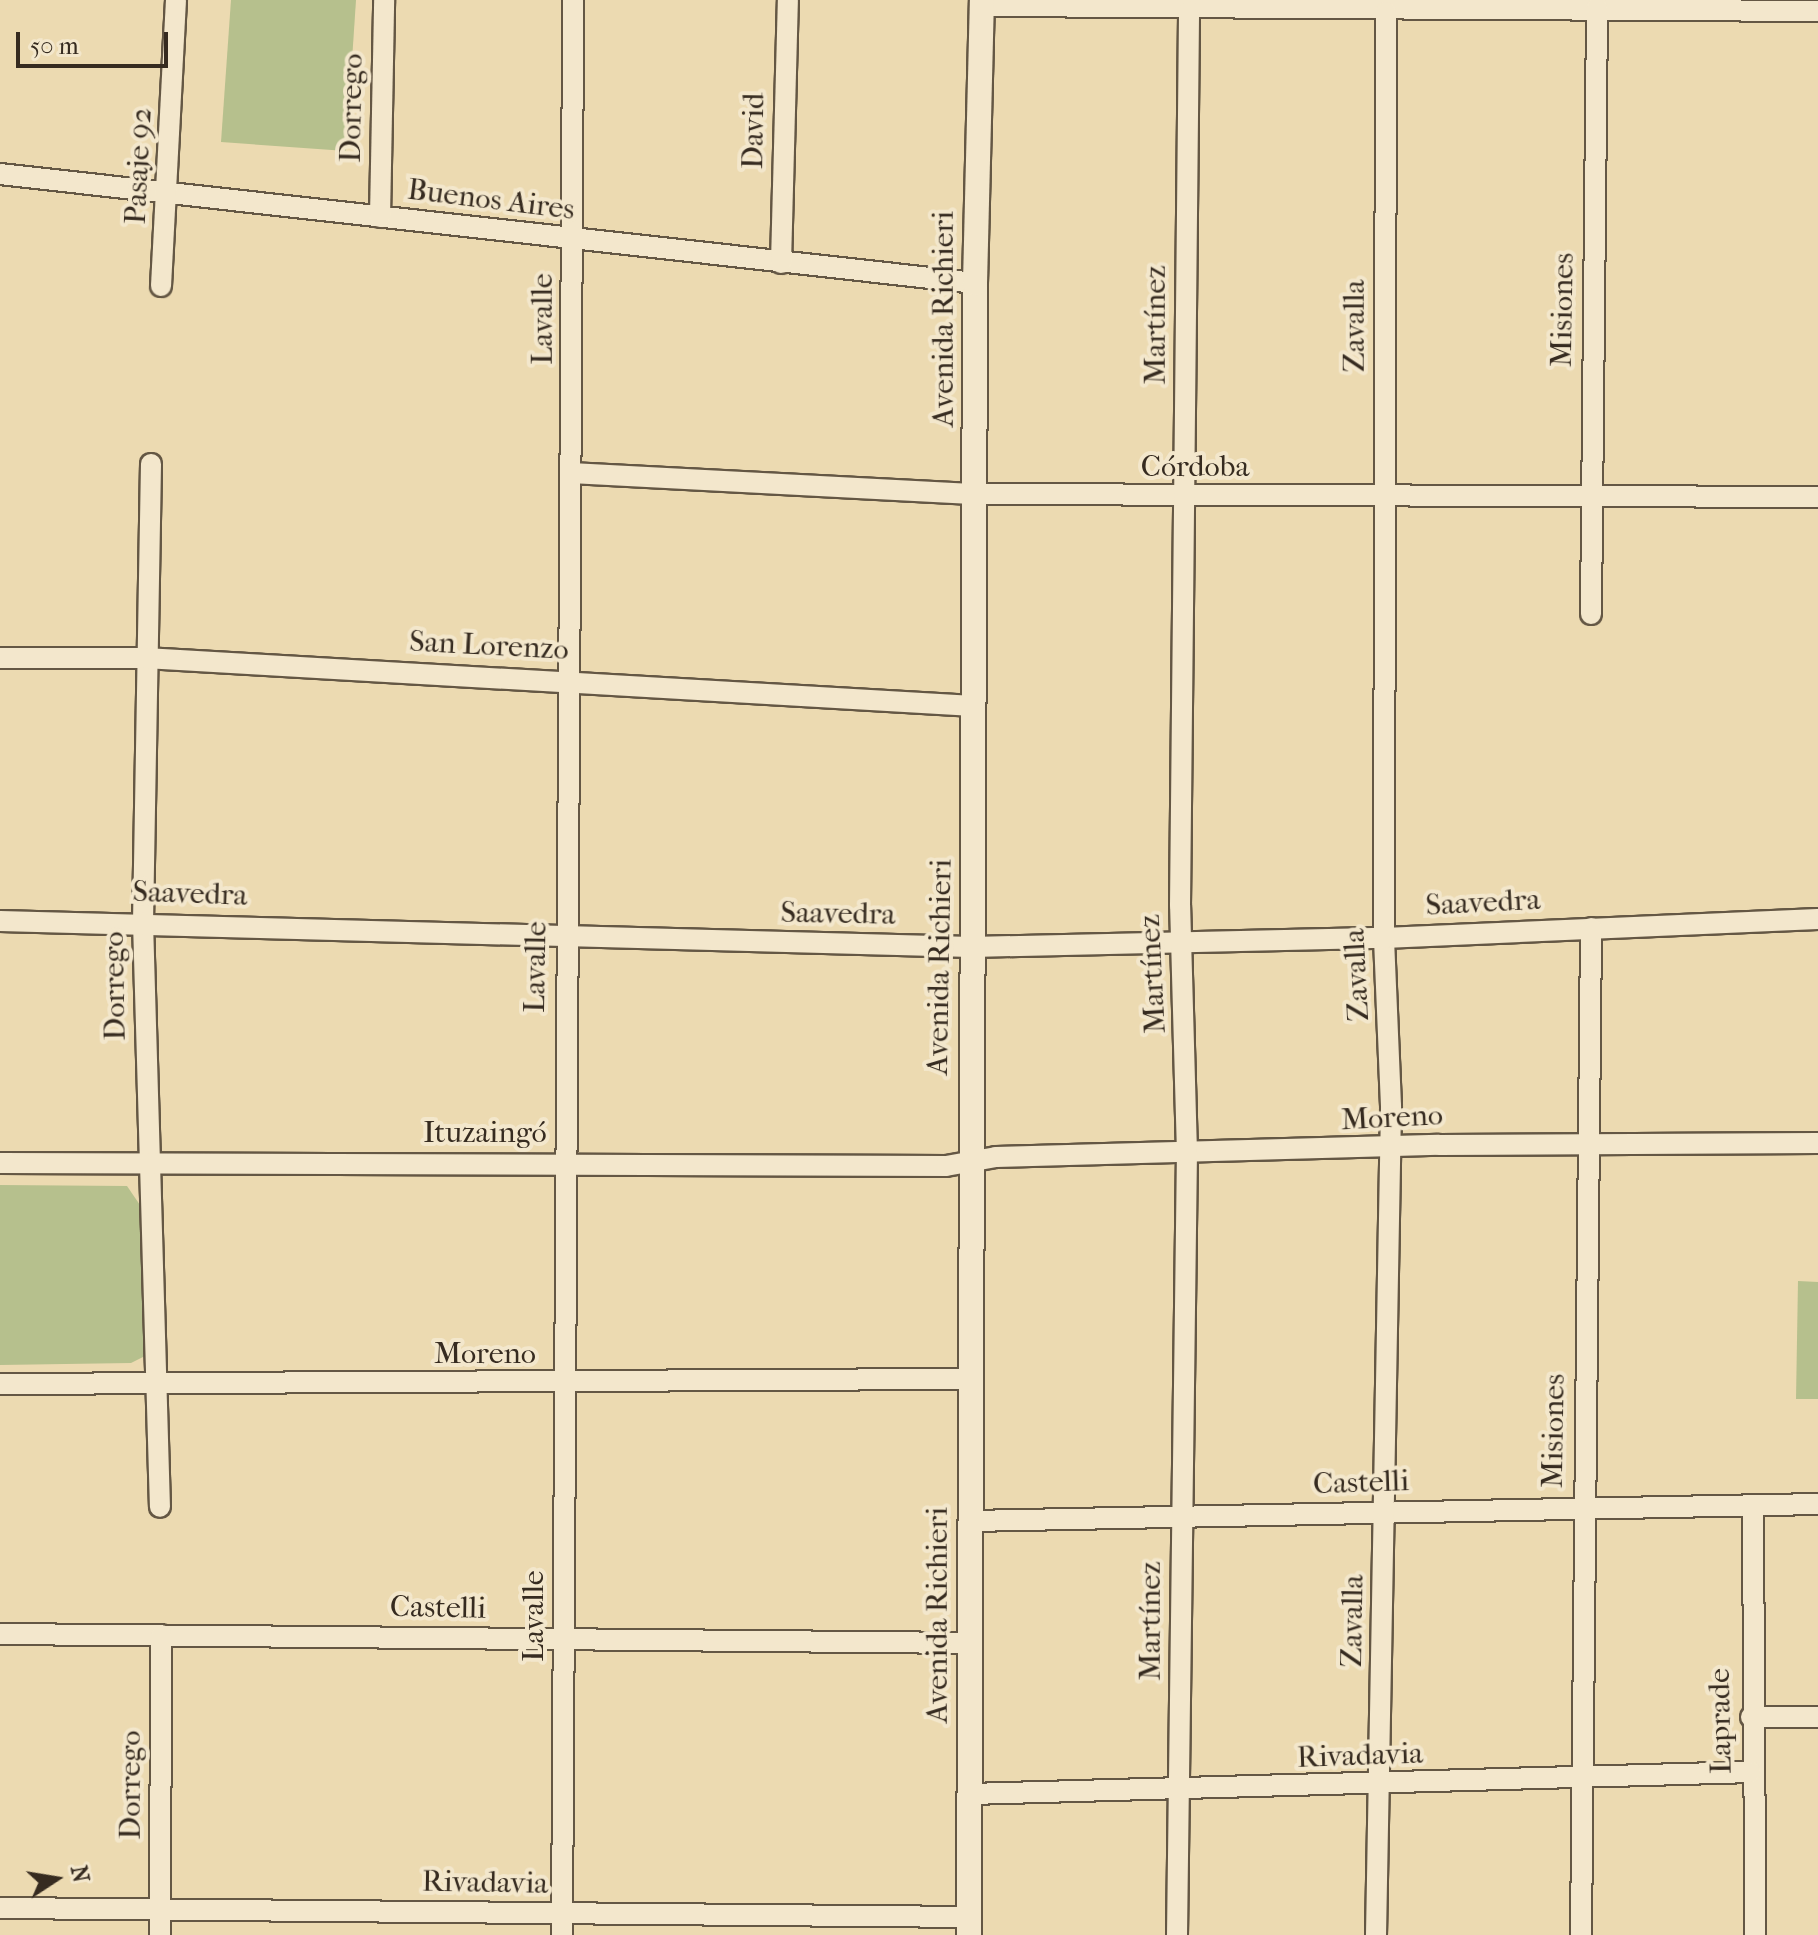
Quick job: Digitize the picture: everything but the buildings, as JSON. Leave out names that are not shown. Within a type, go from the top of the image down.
[{"type":"street","name":"Pasaje 92","points":[[161,286],[170,193],[176,0]]},
{"type":"street","name":"Dorrego","points":[[380,217],[384,0]]},
{"type":"street","name":"Lavalle","points":[[562,1935],[562,1383],[571,680],[573,0]]},
{"type":"street","name":"David","points":[[781,263],[788,0]]},
{"type":"street","points":[[982,3],[1189,11],[1386,12],[1597,7],[1818,11]]},
{"type":"street","name":"Avenida Richieri","points":[[969,1926],[969,1163],[976,494],[975,283],[982,3]]},
{"type":"street","name":"Misiones","points":[[1591,614],[1597,7]]},
{"type":"street","name":"Martínez","points":[[1177,1935],[1187,1153],[1182,941],[1189,11]]},
{"type":"street","name":"Zavalla","points":[[1376,1935],[1391,1043],[1384,938],[1386,12]]},
{"type":"street","name":"Buenos Aires","points":[[0,174],[975,283]]},
{"type":"street","name":"Dorrego","points":[[151,464],[145,658],[143,922],[160,1507]]},
{"type":"street","name":"Córdoba","points":[[571,473],[976,494],[1818,497]]},
{"type":"street","name":"San Lorenzo","points":[[0,658],[145,658],[571,680],[974,706]]},
{"type":"street","name":"Saavedra","points":[[0,921],[143,922],[566,938],[972,947],[1384,938],[1818,919]]},
{"type":"street","name":"Misiones","points":[[1581,1935],[1582,1508],[1591,1144],[1591,928]]},
{"type":"street","name":"Moreno","points":[[969,1163],[1187,1153],[1591,1144],[1818,1143]]},
{"type":"street","name":"Ituzaingó","points":[[0,1163],[969,1163]]},
{"type":"street","name":"Moreno","points":[[0,1384],[970,1379]]},
{"type":"street","name":"Castelli","points":[[971,1521],[1818,1504]]},
{"type":"street","name":"Laprade","points":[[1753,1506],[1751,1772],[1755,1935]]},
{"type":"street","name":"Castelli","points":[[0,1634],[970,1643]]},
{"type":"street","name":"Dorrego","points":[[160,1935],[161,1635]]},
{"type":"street","points":[[1751,1717],[1818,1717]]},
{"type":"street","name":"Rivadavia","points":[[970,1794],[1378,1786],[1751,1772]]},
{"type":"street","name":"Rivadavia","points":[[0,1908],[563,1914],[969,1926]]},
{"type":"green space","points":[[231,0],[356,0],[346,151],[221,142]]},
{"type":"green space","points":[[0,1185],[127,1186],[142,1208],[147,1355],[131,1363],[0,1365]]},
{"type":"green space","points":[[1798,1281],[1818,1282],[1818,1399],[1796,1399]]}]
